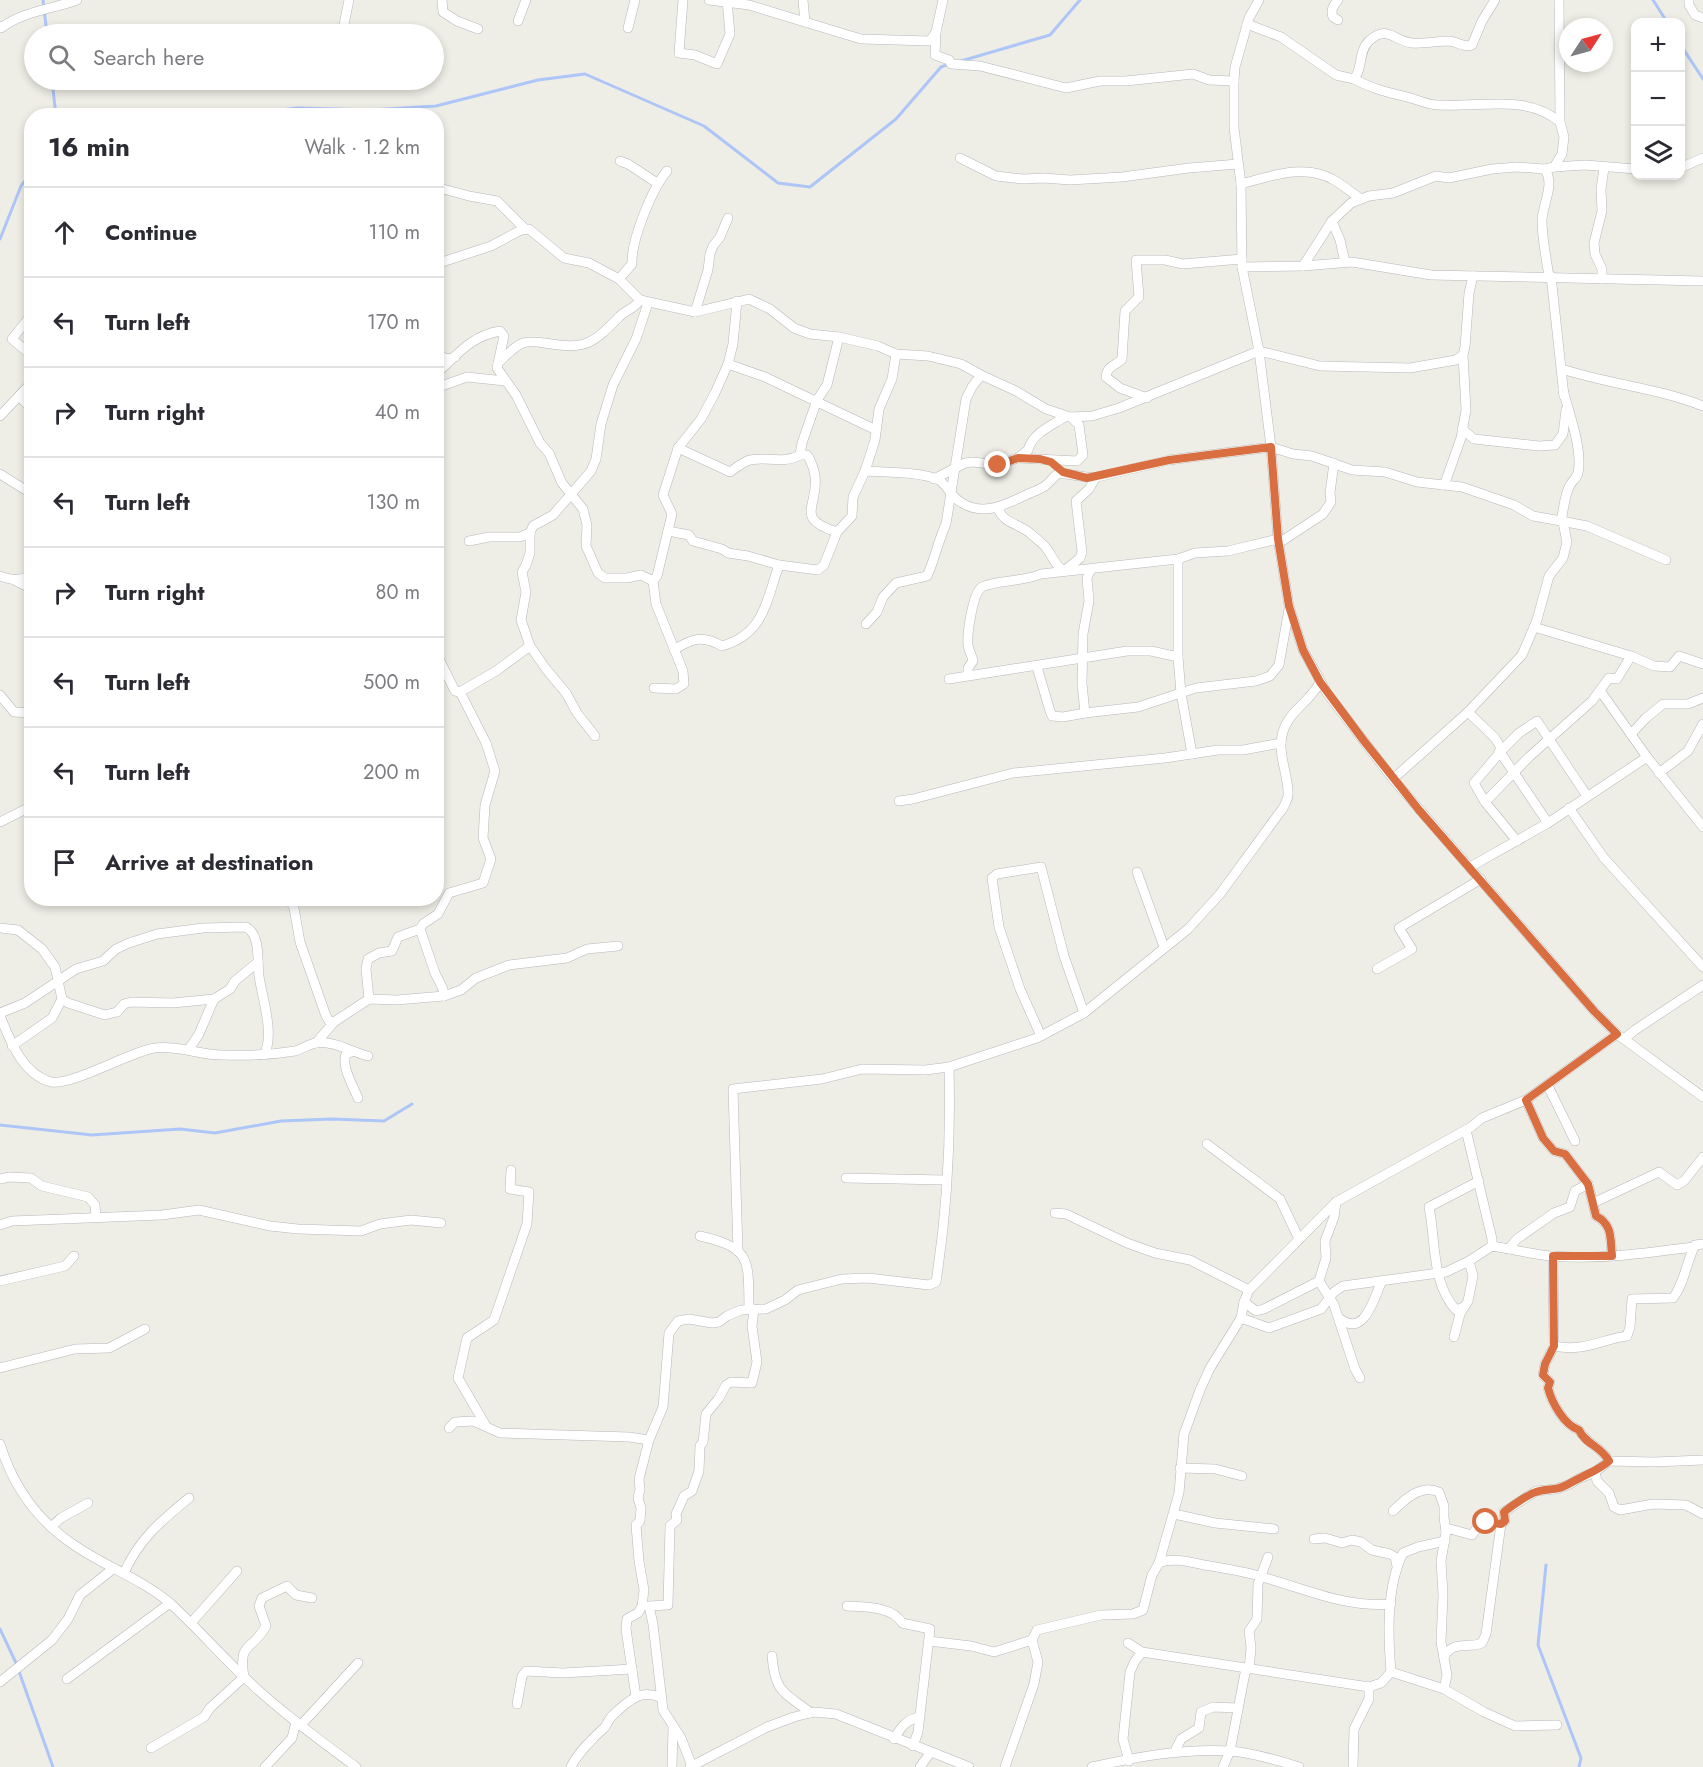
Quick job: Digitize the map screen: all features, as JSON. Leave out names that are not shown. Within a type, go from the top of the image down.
[{"type":"street","points":[[0,28],[21,15],[49,9],[60,4],[67,5],[77,0]]},
{"type":"street","points":[[344,24],[349,0]]},
{"type":"street","points":[[442,0],[443,12],[457,21],[478,29]]},
{"type":"street","points":[[518,21],[526,0]]},
{"type":"street","points":[[628,28],[635,0]]},
{"type":"street","points":[[683,0],[679,53],[695,55],[717,64],[730,34],[727,1]]},
{"type":"street","points":[[709,0],[749,5],[861,39],[930,41],[936,32]]},
{"type":"street","points":[[803,0],[805,22]]},
{"type":"street","points":[[943,0],[936,32],[935,55],[949,60],[951,64],[980,66],[1066,88],[1100,81],[1126,81],[1193,74],[1209,80],[1234,81]]},
{"type":"street","points":[[1258,0],[1247,24],[1235,67],[1234,81],[1234,128],[1241,184],[1242,263],[1259,351],[1271,447],[1279,541],[1289,606],[1303,650],[1320,682],[1393,779],[1587,1002],[1621,1037],[1703,1097]]},
{"type":"street","points":[[1338,0],[1333,7],[1332,14],[1338,20]]},
{"type":"street","points":[[1354,79],[1358,75],[1361,54],[1366,43],[1377,34],[1388,33],[1410,43],[1452,41],[1467,47],[1473,45],[1482,21],[1495,0]]},
{"type":"street","points":[[1462,429],[1474,439],[1539,446],[1555,445],[1563,434],[1566,409],[1542,218],[1550,168],[1562,154],[1564,137],[1560,122],[1559,0]]},
{"type":"street","points":[[1689,0],[1689,5],[1695,15],[1703,18]]},
{"type":"street","points":[[1247,24],[1281,37],[1336,75],[1354,79],[1370,88],[1437,105],[1515,104],[1548,112],[1560,122]]},
{"type":"street","points":[[960,158],[996,176],[1023,179],[1111,177],[1238,164]]},
{"type":"street","points":[[1685,166],[1703,158]]},
{"type":"street","points":[[620,161],[657,183]]},
{"type":"street","points":[[1303,266],[1332,221],[1351,203],[1393,193],[1436,176],[1449,177],[1517,167],[1550,168],[1585,165],[1631,169]]},
{"type":"street","points":[[1602,279],[1602,268],[1594,254],[1594,243],[1602,211],[1601,189],[1604,168]]},
{"type":"street","points":[[619,279],[632,264],[631,256],[640,226],[657,183],[668,171]]},
{"type":"street","points":[[1241,184],[1298,171],[1329,178],[1361,199]]},
{"type":"street","points":[[444,189],[497,201],[525,230]]},
{"type":"street","points":[[695,312],[708,270],[710,254],[728,218]]},
{"type":"street","points":[[1332,221],[1340,240],[1345,262]]},
{"type":"street","points":[[444,261],[491,246],[520,230],[529,229],[564,258],[590,263],[619,279],[644,302],[695,312],[749,299],[759,302],[794,328],[802,331],[878,346],[896,354],[928,356],[961,364],[1016,391],[1046,409],[1069,417],[1079,425],[1083,455],[1081,459],[1077,461],[1018,458]]},
{"type":"street","points":[[1147,398],[1120,388],[1107,376],[1107,371],[1112,365],[1119,363],[1122,359],[1125,311],[1139,297],[1136,260],[1165,260],[1183,264],[1242,263],[1303,266],[1352,262],[1431,275],[1703,281]]},
{"type":"street","points":[[1442,485],[1445,483],[1466,410],[1463,355],[1473,276]]},
{"type":"street","points":[[654,688],[676,689],[684,684],[683,671],[656,604],[653,581],[657,576],[672,514],[663,495],[678,448],[701,419],[728,364],[733,344],[737,301]]},
{"type":"street","points":[[498,363],[522,343],[534,342],[568,347],[587,345],[605,332],[624,311],[644,302]]},
{"type":"street","points":[[595,736],[530,646],[521,620],[526,592],[522,572],[530,553],[530,533],[533,526],[554,515],[588,478],[596,459],[601,424],[613,385],[636,339],[644,302]]},
{"type":"street","points":[[24,324],[12,339],[24,349]]},
{"type":"street","points":[[444,365],[468,343],[500,331],[504,336],[497,368],[516,395],[540,443],[549,453],[562,483],[583,509],[587,525],[586,546],[598,573],[605,578],[627,578],[641,575],[653,581]]},
{"type":"street","points":[[800,455],[802,442],[818,400],[827,385],[839,337]]},
{"type":"street","points":[[934,479],[965,463],[998,465],[1018,458],[1028,450],[1030,442],[1037,435],[1069,417],[1092,416],[1147,398],[1259,351],[1320,366],[1410,368],[1456,360],[1463,355]]},
{"type":"street","points":[[668,531],[689,535],[693,541],[722,549],[728,553],[779,566],[818,570],[824,565],[837,532],[852,516],[854,496],[865,471],[879,409],[891,379],[896,354]]},
{"type":"street","points":[[444,357],[455,357]]},
{"type":"street","points":[[728,364],[818,400],[876,430]]},
{"type":"street","points":[[1562,369],[1590,378],[1667,393],[1703,406]]},
{"type":"street","points":[[866,624],[896,583],[927,576],[934,561],[940,536],[946,524],[966,399],[981,375]]},
{"type":"street","points":[[444,385],[467,377],[505,381]]},
{"type":"street","points":[[1393,779],[1468,712],[1522,655],[1534,627],[1549,576],[1563,558],[1567,542],[1562,521],[1565,499],[1571,484],[1577,477],[1579,465],[1575,433],[1563,390]]},
{"type":"street","points":[[0,416],[24,391]]},
{"type":"street","points":[[19,396],[24,401]]},
{"type":"street","points":[[1040,459],[1051,462],[1063,472],[1087,478],[1169,460],[1271,447],[1293,454],[1312,456],[1352,470],[1384,472],[1417,482],[1462,487],[1514,505],[1533,516],[1587,526],[1666,560]]},
{"type":"street","points":[[678,448],[730,472],[748,460],[776,461],[807,455],[816,478],[811,512],[813,521],[822,528],[837,532]]},
{"type":"street","points":[[968,675],[968,668],[973,661],[968,646],[972,622],[971,612],[976,592],[983,586],[1064,571],[1091,570],[1178,559],[1195,553],[1228,551],[1279,541],[1323,514],[1331,502],[1334,463]]},
{"type":"street","points":[[865,471],[909,474],[942,481],[950,494],[961,503],[987,510],[1044,486],[1054,476],[1063,472]]},
{"type":"street","points":[[0,474],[24,489]]},
{"type":"street","points":[[1064,571],[1080,558],[1082,552],[1076,501],[1089,489],[1096,477]]},
{"type":"street","points":[[562,483],[572,486],[580,485]]},
{"type":"street","points":[[998,507],[999,512],[1010,523],[1021,526],[1046,546],[1058,568],[1064,571]]},
{"type":"street","points":[[468,541],[489,537],[520,537],[530,533]]},
{"type":"street","points":[[1178,559],[1178,657],[1181,693],[1191,754]]},
{"type":"street","points":[[674,650],[688,640],[697,639],[712,640],[722,646],[750,632],[759,622],[779,566]]},
{"type":"street","points":[[1085,713],[1082,684],[1083,634],[1089,601],[1087,578],[1091,570]]},
{"type":"street","points":[[0,576],[24,585]]},
{"type":"street","points":[[15,580],[24,578]]},
{"type":"street","points":[[1037,667],[1052,716],[1063,717],[1138,707],[1196,688],[1256,681],[1270,676],[1280,664],[1289,606]]},
{"type":"street","points":[[1534,627],[1631,656],[1654,666],[1670,667],[1679,656],[1703,664]]},
{"type":"street","points":[[460,692],[496,671],[530,646]]},
{"type":"street","points":[[949,679],[1037,667],[1126,651],[1151,651],[1178,657]]},
{"type":"street","points":[[1485,802],[1548,738],[1600,692],[1610,678],[1617,680],[1631,656]]},
{"type":"street","points":[[444,669],[455,691],[460,692],[486,743],[495,771],[485,805],[483,838],[490,859],[483,883],[449,893],[444,903]]},
{"type":"street","points":[[738,1251],[733,1089],[822,1079],[862,1069],[949,1068],[1041,1035],[1084,1013],[1188,929],[1220,894],[1283,808],[1288,795],[1281,743],[1288,717],[1315,692],[1320,682]]},
{"type":"street","points":[[1600,692],[1659,773],[1703,827]]},
{"type":"street","points":[[0,695],[14,712],[24,713]]},
{"type":"street","points":[[1631,734],[1663,704],[1688,704],[1703,698]]},
{"type":"street","points":[[1468,712],[1495,738],[1500,752],[1548,823]]},
{"type":"street","points":[[1517,840],[1485,802],[1474,783],[1500,752],[1537,721],[1587,796]]},
{"type":"street","points":[[1659,773],[1688,751],[1703,724]]},
{"type":"street","points":[[899,801],[1013,773],[1218,750],[1243,750],[1281,743]]},
{"type":"street","points":[[1470,867],[1548,823],[1647,757]]},
{"type":"street","points":[[1569,808],[1604,858],[1703,967]]},
{"type":"street","points":[[0,822],[24,810]]},
{"type":"street","points":[[1041,1035],[1020,989],[999,927],[992,878],[997,874],[1041,867],[1064,956],[1084,1013]]},
{"type":"street","points":[[1137,872],[1164,947]]},
{"type":"street","points":[[1377,969],[1412,949],[1399,928],[1481,879]]},
{"type":"street","points":[[293,906],[300,942],[326,1016],[328,1021],[334,1022]]},
{"type":"street","points":[[369,999],[366,978],[368,959],[379,953],[392,951],[398,937],[420,929],[423,924],[438,914],[442,906]]},
{"type":"street","points":[[264,1055],[268,1048],[267,1007],[259,978],[256,941],[252,930],[246,927],[203,928],[157,934],[129,943],[116,949],[103,961],[76,969],[25,1003],[0,1015],[12,1046],[25,1064],[52,1082],[78,1077],[154,1048],[219,1055],[264,1055],[297,1050],[316,1043],[335,1044],[368,1056]]},
{"type":"street","points":[[0,928],[18,930],[37,945],[56,967],[62,999],[52,1018],[12,1046]]},
{"type":"street","points":[[420,929],[444,996]]},
{"type":"street","points":[[316,1043],[334,1022],[369,999],[397,1000],[444,996],[461,990],[477,978],[509,965],[567,958],[587,949],[618,946]]},
{"type":"street","points":[[62,999],[105,1015],[117,1012],[124,1004],[131,1002],[173,1003],[214,999],[230,989],[235,981],[258,962]]},
{"type":"street","points":[[1005,1767],[1034,1684],[1038,1662],[1032,1640],[1037,1630],[1101,1615],[1133,1614],[1143,1610],[1179,1493],[1184,1434],[1210,1368],[1241,1318],[1249,1290],[1336,1202],[1466,1130],[1482,1118],[1526,1100],[1621,1037],[1701,988]]},
{"type":"street","points":[[189,1050],[199,1034],[214,999]]},
{"type":"street","points":[[352,1052],[346,1054],[344,1058],[358,1098]]},
{"type":"street","points":[[636,1697],[626,1629],[627,1619],[638,1613],[642,1606],[644,1590],[636,1526],[640,1521],[641,1508],[638,1498],[639,1479],[649,1440],[663,1407],[669,1333],[678,1321],[688,1319],[719,1322],[741,1310],[766,1309],[785,1300],[798,1290],[842,1279],[868,1278],[929,1286],[936,1282],[941,1250],[946,1180],[950,1113],[949,1068]]},
{"type":"street","points":[[1548,1086],[1575,1141]]},
{"type":"street","points":[[1526,1100],[1543,1138],[1554,1151],[1565,1154],[1588,1184],[1596,1216],[1605,1221],[1610,1230],[1612,1256]]},
{"type":"street","points":[[1466,1130],[1492,1246]]},
{"type":"street","points":[[1207,1144],[1280,1199],[1299,1239]]},
{"type":"street","points":[[1593,1203],[1659,1172],[1677,1185],[1700,1169],[1703,1157]]},
{"type":"street","points":[[486,1426],[458,1378],[467,1338],[494,1320],[528,1224],[529,1192],[510,1190],[511,1170]]},
{"type":"street","points":[[0,1179],[31,1178],[42,1186],[88,1197],[95,1205],[96,1217]]},
{"type":"street","points":[[846,1178],[946,1180]]},
{"type":"street","points":[[1464,1307],[1456,1310],[1451,1305],[1438,1273],[1429,1208],[1479,1181]]},
{"type":"street","points":[[1509,1249],[1516,1239],[1554,1213],[1570,1207],[1575,1191],[1588,1184]]},
{"type":"street","points":[[1244,1302],[1256,1311],[1264,1309],[1319,1281],[1326,1258],[1325,1241],[1334,1217],[1336,1202]]},
{"type":"street","points":[[0,1225],[12,1221],[162,1215],[200,1210],[270,1226],[345,1231],[361,1231],[380,1224],[411,1220],[441,1223]]},
{"type":"street","points":[[1054,1213],[1066,1214],[1088,1226],[1155,1253],[1190,1260],[1249,1290]]},
{"type":"street","points":[[700,1236],[718,1240],[738,1251],[748,1267],[757,1362],[752,1383],[730,1382],[706,1414],[703,1442],[700,1446],[699,1471],[693,1491],[684,1496],[676,1514],[677,1520],[670,1526],[668,1605],[649,1606],[663,1710],[681,1738],[691,1766],[767,1726],[811,1713],[836,1714],[969,1767]]},
{"type":"street","points":[[1241,1318],[1269,1328],[1321,1310],[1332,1302],[1334,1292],[1347,1286],[1438,1273],[1469,1262],[1492,1246],[1553,1256],[1612,1256],[1698,1246]]},
{"type":"street","points":[[1554,1346],[1571,1349],[1627,1336],[1632,1299],[1673,1298],[1678,1292],[1688,1259],[1698,1246]]},
{"type":"street","points":[[0,1281],[65,1266],[74,1256]]},
{"type":"street","points":[[1553,1256],[1554,1346],[1545,1364],[1543,1375],[1550,1382],[1548,1388],[1556,1409],[1574,1428],[1579,1430],[1583,1438],[1601,1449],[1609,1461]]},
{"type":"street","points":[[1454,1337],[1460,1314],[1468,1301],[1473,1276],[1469,1262]]},
{"type":"street","points":[[1319,1281],[1339,1318],[1360,1378]]},
{"type":"street","points":[[1339,1318],[1348,1324],[1353,1324],[1368,1315],[1382,1281]]},
{"type":"street","points":[[1264,1309],[1280,1324]]},
{"type":"street","points":[[0,1368],[75,1349],[109,1348],[145,1329]]},
{"type":"street","points":[[449,1428],[455,1422],[473,1421],[500,1433],[516,1435],[629,1437],[649,1440]]},
{"type":"street","points":[[0,1444],[18,1487],[51,1527],[74,1546],[150,1588],[170,1603],[244,1677],[299,1724],[356,1767]]},
{"type":"street","points":[[1444,1657],[1447,1651],[1456,1645],[1482,1643],[1486,1634],[1501,1524],[1505,1521],[1504,1512],[1536,1491],[1556,1489],[1570,1484],[1595,1472],[1609,1461],[1703,1460]]},
{"type":"street","points":[[1180,1468],[1215,1469],[1242,1476]]},
{"type":"street","points":[[1595,1472],[1598,1481],[1609,1493],[1614,1507],[1620,1510],[1653,1504],[1686,1505],[1703,1514]]},
{"type":"street","points":[[1393,1511],[1410,1494],[1436,1490],[1444,1506],[1446,1537],[1442,1561],[1441,1642],[1447,1675],[1444,1689]]},
{"type":"street","points":[[124,1573],[133,1553],[158,1523],[189,1498]]},
{"type":"street","points":[[51,1527],[61,1518],[88,1503]]},
{"type":"street","points":[[1174,1514],[1215,1523],[1274,1529]]},
{"type":"street","points":[[1128,1642],[1142,1652],[1369,1687],[1381,1683],[1391,1672],[1389,1651],[1391,1604],[1397,1566],[1403,1553],[1446,1537],[1450,1529],[1472,1535],[1477,1527],[1486,1522],[1501,1524]]},
{"type":"street","points":[[1314,1539],[1324,1538],[1342,1543],[1352,1540],[1361,1542],[1372,1550],[1395,1557],[1397,1566]]},
{"type":"street","points":[[1223,1767],[1230,1751],[1247,1669],[1251,1648],[1249,1631],[1257,1619],[1258,1584],[1268,1557]]},
{"type":"street","points":[[1159,1563],[1166,1560],[1189,1562],[1262,1576],[1316,1595],[1347,1602],[1373,1605],[1391,1604]]},
{"type":"street","points":[[0,1682],[52,1640],[68,1618],[80,1595],[114,1568]]},
{"type":"street","points":[[191,1623],[237,1571]]},
{"type":"street","points":[[244,1677],[241,1658],[248,1644],[259,1638],[266,1626],[260,1606],[262,1598],[287,1586],[296,1595],[312,1598]]},
{"type":"street","points":[[67,1679],[170,1603]]},
{"type":"street","points":[[846,1606],[886,1611],[899,1617],[902,1623],[930,1629],[920,1717],[914,1746]]},
{"type":"street","points":[[929,1641],[972,1646],[994,1652],[1032,1640]]},
{"type":"street","points":[[1129,1761],[1124,1739],[1130,1672],[1142,1652]]},
{"type":"street","points":[[772,1656],[775,1678],[780,1690],[811,1713]]},
{"type":"street","points":[[265,1767],[292,1738],[299,1724],[358,1663]]},
{"type":"street","points":[[517,1704],[522,1676],[526,1671],[563,1673],[632,1669]]},
{"type":"street","points":[[1391,1672],[1444,1689],[1484,1712],[1515,1726],[1557,1725]]},
{"type":"street","points":[[151,1748],[204,1717],[210,1708],[244,1677]]},
{"type":"street","points":[[1353,1767],[1354,1729],[1369,1699],[1369,1687]]},
{"type":"street","points":[[571,1767],[587,1744],[606,1727],[611,1717],[636,1697],[650,1693],[660,1697]]},
{"type":"street","points":[[1174,1752],[1181,1739],[1199,1728],[1201,1712],[1213,1707],[1238,1708]]},
{"type":"street","points":[[894,1738],[903,1725],[920,1717]]},
{"type":"street","points":[[672,1767],[673,1724]]},
{"type":"street","points":[[1092,1767],[1174,1752],[1230,1751],[1261,1756],[1299,1767]]},
{"type":"street","points":[[920,1767],[930,1753]]},
{"type":"waterway","points":[[43,0],[46,24]]},
{"type":"waterway","points":[[961,61],[1050,35],[1080,0]]},
{"type":"waterway","points":[[1653,0],[1664,18]]},
{"type":"waterway","points":[[1685,52],[1703,79]]},
{"type":"waterway","points":[[404,108],[436,106],[538,80],[585,74],[704,126],[778,183],[810,187],[896,119],[941,67],[949,64]]},
{"type":"waterway","points":[[53,90],[55,108]]},
{"type":"waterway","points":[[0,239],[24,182]]},
{"type":"waterway","points":[[0,1125],[92,1135],[180,1129],[215,1133],[281,1121],[332,1119],[384,1121],[412,1104]]},
{"type":"waterway","points":[[1546,1565],[1538,1645],[1581,1758],[1579,1767]]},
{"type":"waterway","points":[[0,1629],[16,1663],[53,1767]]},
{"type":"route","points":[[998,465],[1018,458],[1040,459],[1057,465],[1063,472],[1093,478],[1169,460],[1271,447],[1278,539],[1289,606],[1303,650],[1320,682],[1419,810],[1594,1011],[1617,1034],[1526,1100],[1543,1138],[1554,1151],[1565,1154],[1573,1162],[1588,1184],[1596,1216],[1605,1221],[1610,1230],[1612,1256],[1553,1256],[1554,1346],[1545,1364],[1543,1375],[1550,1382],[1549,1394],[1556,1409],[1574,1428],[1579,1430],[1583,1438],[1601,1449],[1609,1461],[1595,1472],[1570,1484],[1556,1489],[1536,1491],[1523,1498],[1519,1504],[1504,1512],[1505,1521],[1501,1524],[1486,1522]]}]
